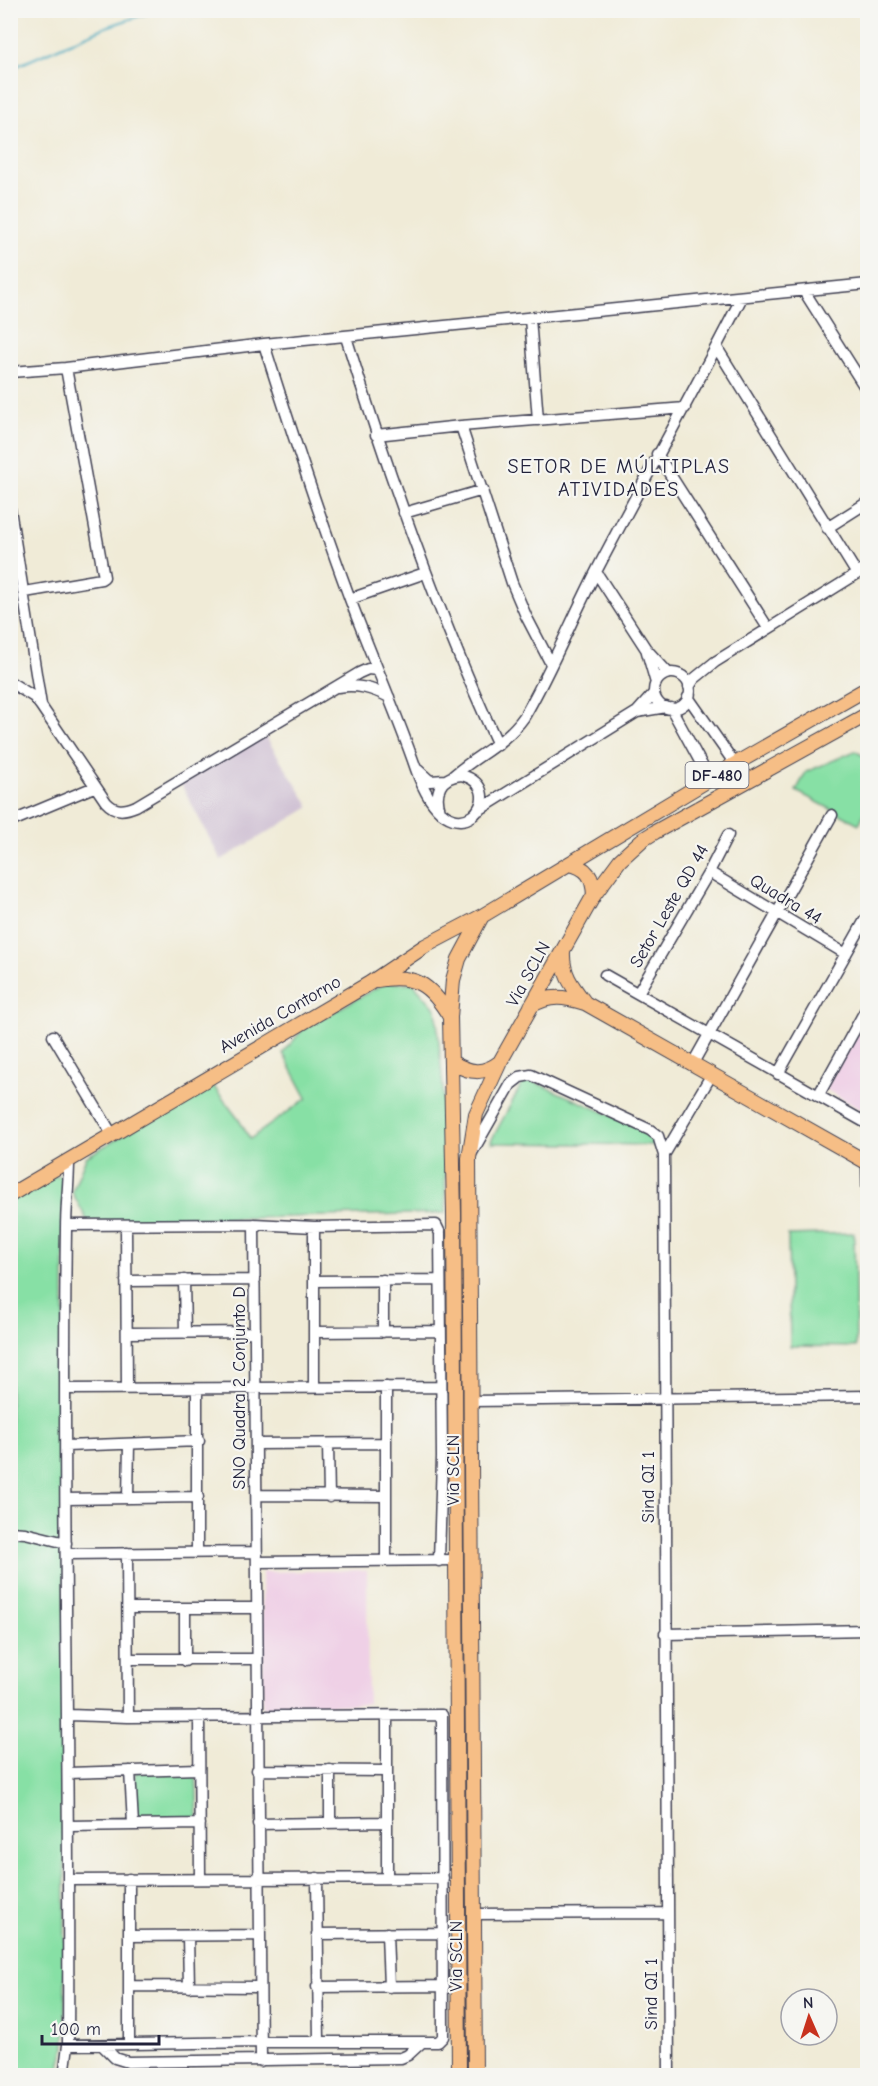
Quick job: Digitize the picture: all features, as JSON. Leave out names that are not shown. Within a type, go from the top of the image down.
[{"type":"main road","name":"DF-480","points":[[568,864],[867,688]]},
{"type":"main road","name":"DF-480","points":[[594,895],[612,868],[642,840],[867,714]]},
{"type":"main road","points":[[806,723],[817,728],[816,743]]},
{"type":"main road","points":[[568,864],[585,869],[589,874],[594,895]]},
{"type":"main road","name":"Avenida Contorno","points":[[10,1195],[372,981],[425,946],[482,916],[568,864]]},
{"type":"main road","name":"Via SCLN","points":[[475,2070],[469,1158],[476,1114],[500,1062],[594,895]]},
{"type":"main road","name":"Via SCLN","points":[[459,2070],[453,1063],[450,1017],[453,980],[459,959],[482,916]]},
{"type":"main road","points":[[563,950],[563,970],[585,1003]]},
{"type":"main road","points":[[372,981],[398,978],[418,981],[436,996],[450,1017]]},
{"type":"main road","points":[[531,1006],[541,1000],[559,997],[585,1003],[693,1062],[867,1163]]},
{"type":"main road","points":[[453,1063],[467,1070],[481,1072],[500,1062]]},
{"type":"main road","points":[[454,1190],[462,1193],[469,1191]]},
{"type":"main road","points":[[454,1213],[462,1208],[469,1211]]},
{"type":"main road","points":[[457,1658],[466,1660],[472,1658]]},
{"type":"main road","points":[[457,1675],[465,1672],[472,1675]]},
{"type":"main road","points":[[459,2070],[467,2068],[475,2070]]},
{"type":"street","points":[[10,372],[867,284]]},
{"type":"street","points":[[804,291],[867,392]]},
{"type":"street","points":[[440,811],[436,800],[438,789],[449,778],[498,744],[516,728],[524,717],[657,454],[685,408],[742,297]]},
{"type":"street","points":[[530,318],[538,420]]},
{"type":"street","points":[[346,337],[376,435],[425,573],[498,744]]},
{"type":"street","points":[[264,345],[350,599],[377,670],[427,795],[450,819],[457,820],[472,816],[500,796],[637,712],[663,675],[715,662]]},
{"type":"street","points":[[717,348],[857,574]]},
{"type":"street","points":[[25,592],[104,577],[66,368]]},
{"type":"street","points":[[376,435],[685,408]]},
{"type":"street","points":[[461,426],[519,601],[551,664]]},
{"type":"street","points":[[657,454],[768,628]]},
{"type":"street","points":[[404,513],[483,490]]},
{"type":"street","points":[[827,528],[867,502]]},
{"type":"street","points":[[10,509],[25,592],[41,706]]},
{"type":"street","points":[[637,712],[678,707],[689,692],[694,679],[715,662],[867,567]]},
{"type":"street","points":[[596,572],[646,649],[674,674],[686,680],[689,692],[735,764]]},
{"type":"street","points":[[350,599],[425,573]]},
{"type":"street","points":[[646,649],[658,702],[668,708],[710,780]]},
{"type":"street","points":[[10,682],[23,689],[41,706],[94,787],[110,807],[122,811],[364,671],[377,670]]},
{"type":"street","points":[[332,689],[346,686],[370,688],[389,697]]},
{"type":"street","points":[[10,695],[23,689]]},
{"type":"street","points":[[479,810],[482,794],[477,784],[476,768],[486,753]]},
{"type":"street","points":[[416,767],[430,781],[460,775],[500,796]]},
{"type":"street","points":[[10,822],[94,787]]},
{"type":"street","points":[[693,1062],[832,815]]},
{"type":"street","name":"Setor Leste QD 44","points":[[638,993],[709,872],[728,835]]},
{"type":"street","name":"Quadra 44","points":[[709,872],[846,954]]},
{"type":"street","points":[[778,1074],[865,920]]},
{"type":"street","points":[[605,975],[867,1124]]},
{"type":"street","points":[[818,1096],[867,1010]]},
{"type":"street","points":[[53,1036],[113,1136]]},
{"type":"street","points":[[664,1155],[712,1074]]},
{"type":"street","points":[[469,1158],[511,1084],[520,1077],[531,1075],[650,1130],[658,1136],[664,1155]]},
{"type":"street","name":"Sind QI 1","points":[[664,1155],[669,2076]]},
{"type":"street","points":[[64,2076],[68,2046],[69,1880],[66,1225],[69,1161]]},
{"type":"street","points":[[867,1163],[867,1222]]},
{"type":"street","points":[[66,1225],[254,1224],[314,1227],[433,1224],[438,1228],[440,1233],[442,1457],[439,1561]]},
{"type":"street","name":"SNO Quadra 2 Conjunto D","points":[[254,1224],[258,1608],[258,1935],[261,2061]]},
{"type":"street","points":[[126,1225],[127,1388]]},
{"type":"street","points":[[314,1227],[314,1387]]},
{"type":"street","points":[[184,1280],[185,1334]]},
{"type":"street","points":[[126,1281],[255,1280]]},
{"type":"street","points":[[383,1280],[383,1332]]},
{"type":"street","points":[[314,1281],[439,1280]]},
{"type":"street","points":[[314,1332],[440,1331]]},
{"type":"street","points":[[126,1333],[255,1332]]},
{"type":"street","points":[[386,1387],[386,1561]]},
{"type":"street","points":[[66,1389],[440,1387]]},
{"type":"street","points":[[197,1552],[198,1389]]},
{"type":"street","points":[[470,1401],[867,1396]]},
{"type":"street","points":[[66,1446],[199,1441]]},
{"type":"street","points":[[256,1444],[386,1443]]},
{"type":"street","points":[[129,1444],[129,1498]]},
{"type":"street","points":[[328,1444],[329,1497]]},
{"type":"street","points":[[256,1495],[386,1496]]},
{"type":"street","points":[[66,1498],[198,1497]]},
{"type":"street","points":[[10,1532],[25,1533],[66,1548],[127,1553],[197,1552],[257,1557],[386,1561],[457,1560]]},
{"type":"street","points":[[127,1553],[128,1717]]},
{"type":"street","points":[[128,1608],[258,1608]]},
{"type":"street","points":[[184,1661],[185,1608]]},
{"type":"street","points":[[666,1634],[867,1630]]},
{"type":"street","points":[[129,1659],[184,1661],[257,1659]]},
{"type":"street","points":[[68,2046],[260,2042],[438,2042],[443,2037],[444,1986],[442,1715],[128,1717],[69,1715]]},
{"type":"street","points":[[199,1716],[200,1880]]},
{"type":"street","points":[[387,1716],[387,1878]]},
{"type":"street","points":[[68,1773],[198,1769]]},
{"type":"street","points":[[257,1770],[387,1771]]},
{"type":"street","points":[[330,1770],[330,1823]]},
{"type":"street","points":[[130,1771],[133,1824]]},
{"type":"street","points":[[258,1824],[387,1822]]},
{"type":"street","points":[[69,1826],[200,1824]]},
{"type":"street","points":[[317,1878],[319,2042]]},
{"type":"street","points":[[69,1880],[443,1878]]},
{"type":"street","points":[[129,1879],[129,2044]]},
{"type":"street","points":[[473,1914],[667,1913]]},
{"type":"street","points":[[317,1934],[443,1933]]},
{"type":"street","points":[[387,1934],[389,1987]]},
{"type":"street","points":[[129,1936],[258,1935]]},
{"type":"street","points":[[188,1936],[189,1987]]},
{"type":"street","points":[[130,1986],[259,1987]]},
{"type":"street","points":[[317,1987],[444,1986]]},
{"type":"street","points":[[102,2045],[115,2058],[128,2062],[401,2058],[414,2051],[421,2043]]},
{"type":"shaded area","points":[[264,734],[310,807],[221,860],[181,784]]},
{"type":"shaded area","points":[[867,1017],[867,1113],[825,1089]]},
{"type":"shaded area","points":[[367,1570],[368,1704],[263,1708],[262,1572]]},
{"type":"shaded area","points":[[93,2071],[266,2072],[266,2075],[90,2075]]},
{"type":"green space","points":[[855,751],[867,758],[867,807],[859,824],[796,791],[806,772]]},
{"type":"green space","points":[[385,983],[413,983],[436,1009],[443,1088],[446,1213],[88,1222],[72,1192],[86,1157],[211,1083],[239,1120],[250,1139],[307,1098],[283,1053],[303,1029]]},
{"type":"green space","points":[[525,1078],[643,1129],[655,1145],[492,1143]]},
{"type":"green space","points":[[52,1176],[61,1176],[64,1183],[65,2047],[58,2075],[11,2075],[10,1200]]},
{"type":"green space","points":[[854,1233],[856,1347],[790,1346],[788,1235]]},
{"type":"green space","points":[[196,1771],[198,1818],[136,1818],[135,1772]]},
{"type":"waterway","points":[[10,69],[106,27],[158,10]]},
{"type":"district","name":"SETOR DE MÚLTIPLAS ATIVIDADES","points":[[619,478]]}]
